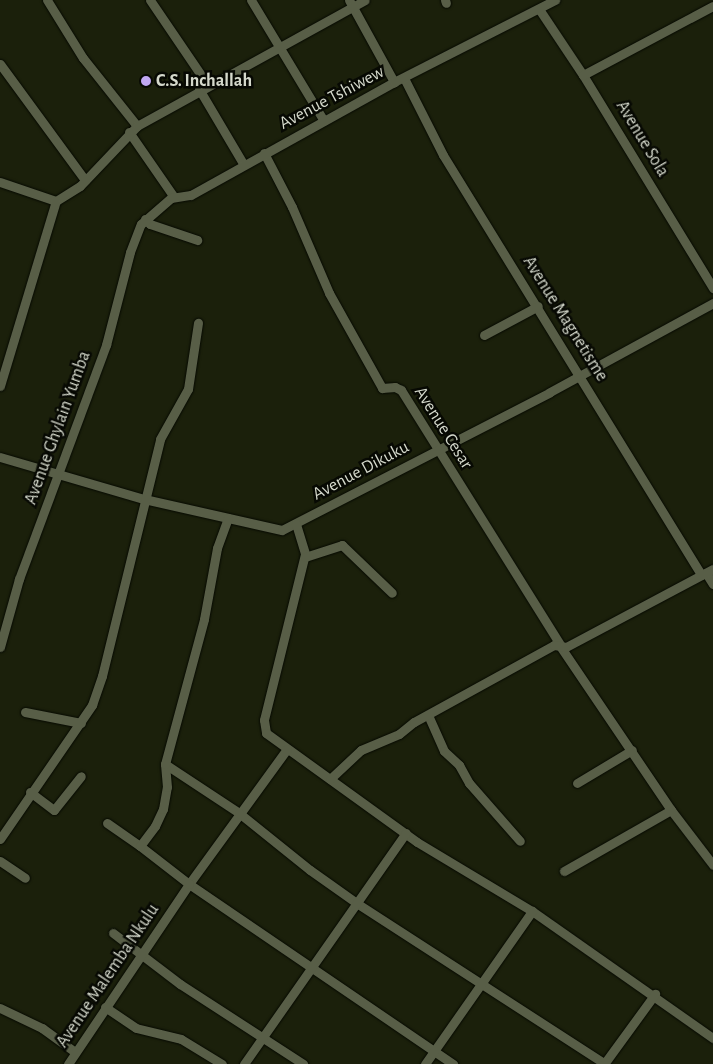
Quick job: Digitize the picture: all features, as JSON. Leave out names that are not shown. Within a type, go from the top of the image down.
[{"type":"street","points":[[47,0],[83,58],[133,129],[174,197]]},
{"type":"street","points":[[150,0],[203,87],[244,165]]},
{"type":"street","points":[[251,0],[324,121]]},
{"type":"street","points":[[0,386],[56,202],[85,180],[133,129],[351,3],[365,0]]},
{"type":"street","name":"Avenue Tshiwew","points":[[146,219],[174,197],[190,195],[394,82],[555,0]]},
{"type":"street","points":[[351,3],[394,82]]},
{"type":"street","points":[[584,74],[713,6]]},
{"type":"street","name":"Avenue Sola","points":[[539,9],[584,74],[713,288]]},
{"type":"street","points":[[1,69],[85,180]]},
{"type":"street","name":"Avenue Magnetisme","points":[[404,78],[443,155],[713,584]]},
{"type":"street","name":"Avenue Cesar","points":[[264,153],[292,207],[326,287],[382,388],[400,389],[561,646],[672,810],[713,864]]},
{"type":"street","points":[[0,182],[56,202]]},
{"type":"street","points":[[146,219],[154,225],[197,240]]},
{"type":"street","name":"Avenue Ghylain Yumba","points":[[0,647],[19,579],[60,474],[106,345],[130,252],[146,219]]},
{"type":"street","name":"Avenue Dikuku","points":[[0,457],[144,498],[277,530],[296,524],[437,448],[581,375],[713,302]]},
{"type":"street","points":[[484,336],[538,306]]},
{"type":"street","points":[[0,838],[30,792],[81,722],[102,676],[144,498],[162,435],[186,395],[198,323]]},
{"type":"street","points":[[140,846],[162,815],[166,787],[164,764],[204,618],[217,548],[228,518]]},
{"type":"street","points":[[296,524],[304,557],[264,720],[266,733],[406,833],[532,911],[655,994],[713,1038]]},
{"type":"street","points":[[304,557],[342,544],[392,593]]},
{"type":"street","points":[[330,779],[355,753],[398,734],[428,714],[554,645],[561,646],[707,573]]},
{"type":"street","points":[[25,712],[81,722]]},
{"type":"street","points":[[428,714],[444,752],[459,765],[469,783],[520,841]]},
{"type":"street","name":"Avenue Malemba Nkulu","points":[[69,1064],[140,954],[238,813],[287,749]]},
{"type":"street","points":[[577,783],[632,750]]},
{"type":"street","points":[[164,764],[238,813],[301,864],[358,904],[605,1064],[655,994]]},
{"type":"street","points":[[30,792],[54,810],[81,776]]},
{"type":"street","points":[[564,871],[672,810]]},
{"type":"street","points":[[107,823],[189,884],[314,967],[453,1064]]},
{"type":"street","points":[[244,1064],[314,967],[406,833]]},
{"type":"street","points":[[0,861],[25,878]]},
{"type":"street","points":[[425,1064],[532,911]]},
{"type":"street","points":[[113,933],[189,990],[303,1064]]},
{"type":"street","points":[[105,1007],[136,1028],[181,1039],[222,1064]]},
{"type":"street","points":[[0,1008],[42,1028],[75,1052]]},
{"type":"place","name":"C.S. Inchallah","points":[[146,81]]}]
